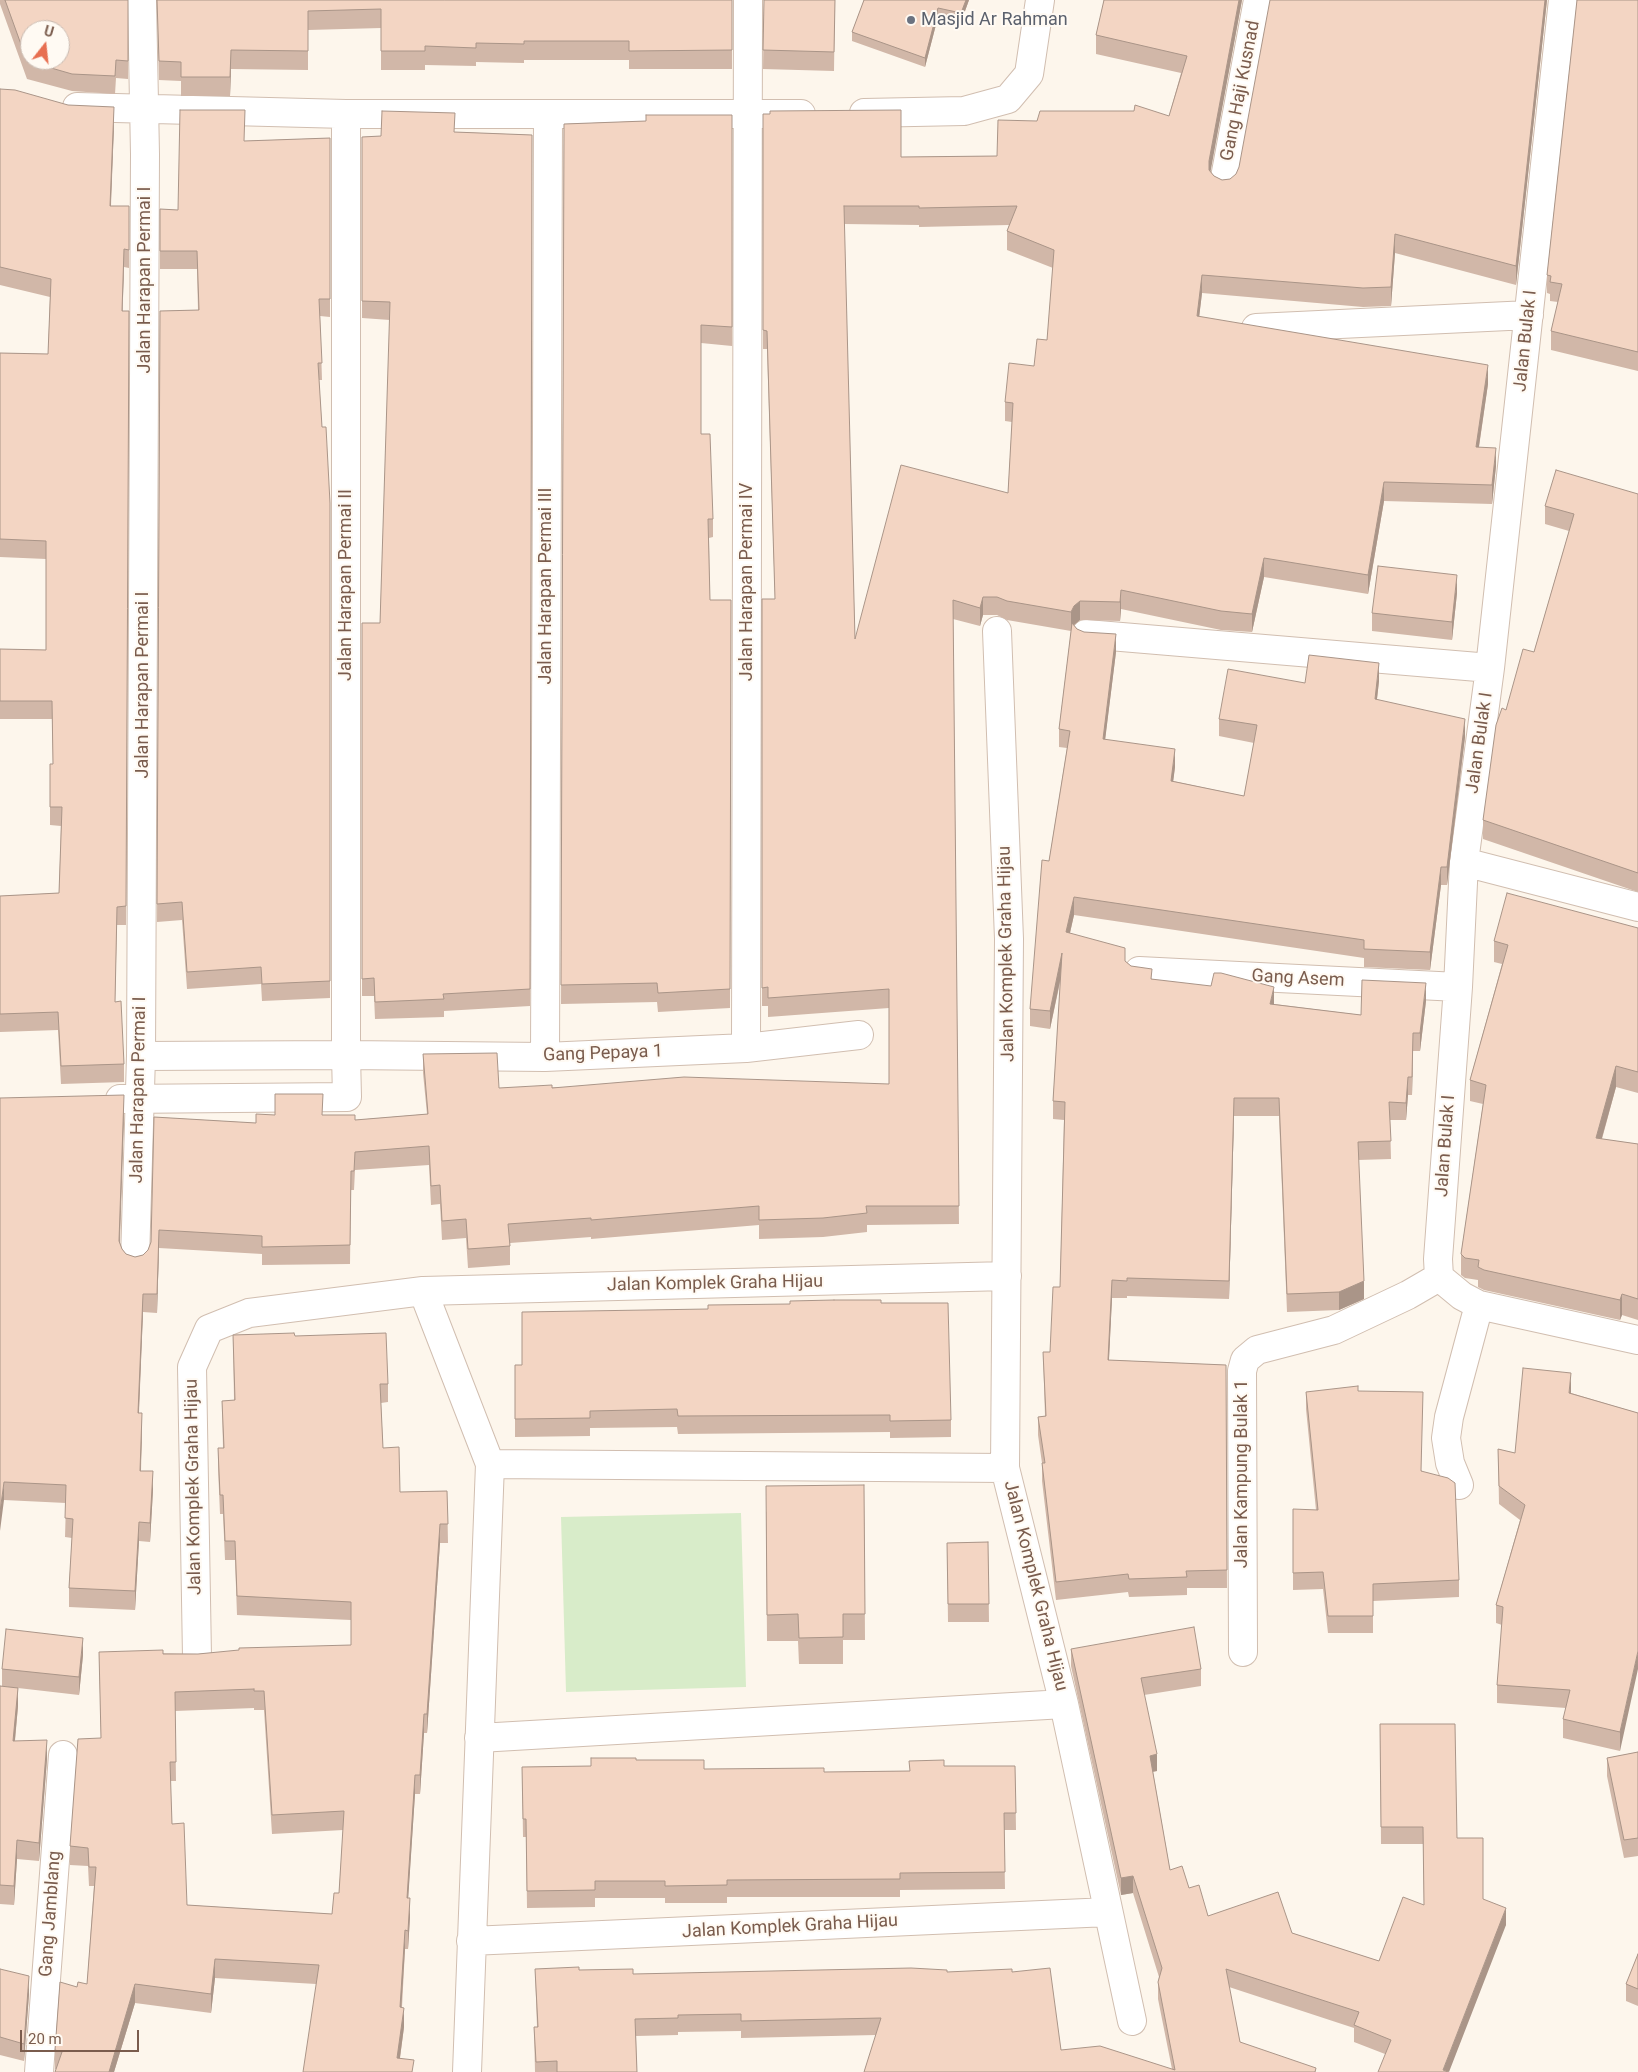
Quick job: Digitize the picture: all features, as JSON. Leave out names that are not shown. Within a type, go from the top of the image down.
[{"type":"street","name":"Jalan Harapan Permai I","points":[[135,1260],[138,1099],[141,1056],[144,111],[142,0]]},
{"type":"street","name":"Jalan Harapan Permai IV","points":[[746,1048],[748,0]]},
{"type":"street","points":[[52,102],[69,107],[144,111],[346,114],[749,115],[964,111],[1008,99],[1029,74],[1040,0]]},
{"type":"street","name":"Gang Haji Kusnad","points":[[1224,183],[1258,0]]},
{"type":"street","name":"Jalan Bulak I","points":[[1439,1277],[1438,1259],[1458,987],[1464,862],[1490,668],[1563,0]]},
{"type":"street","name":"Jalan Harapan Permai II","points":[[346,114],[346,1055]]},
{"type":"street","name":"Jalan Harapan Permai III","points":[[545,1057],[548,115]]},
{"type":"street","points":[[1256,328],[1528,314]]},
{"type":"street","name":"Jalan Komplek Graha Hijau","points":[[997,631],[1010,939],[1005,1468],[1064,1704],[1132,2021]]},
{"type":"street","points":[[1086,634],[1490,668]]},
{"type":"street","points":[[1464,862],[1638,907]]},
{"type":"street","name":"Gang Asem","points":[[1138,972],[1458,987]]},
{"type":"street","name":"Gang Pepaya 1","points":[[141,1056],[346,1055],[545,1057],[746,1048],[859,1035]]},
{"type":"street","points":[[99,1099],[347,1096],[346,1055]]},
{"type":"street","name":"Jalan Komplek Graha Hijau","points":[[197,1657],[192,1367],[210,1329],[249,1313],[423,1291],[1007,1276]]},
{"type":"street","points":[[1439,1277],[1462,1296],[1479,1305],[1638,1340]]},
{"type":"street","name":"Jalan Kampung Bulak 1","points":[[1243,1652],[1242,1371],[1245,1360],[1257,1350],[1334,1330],[1408,1295],[1439,1277]]},
{"type":"street","points":[[423,1291],[490,1464],[467,2072]]},
{"type":"street","points":[[1458,1485],[1450,1463],[1446,1438],[1449,1416],[1479,1305]]},
{"type":"street","name":"Jalan Komplek Graha Hijau","points":[[490,1464],[1005,1468]]},
{"type":"street","name":"Jalan Komplek Graha Hijau","points":[[479,1738],[1064,1704]]},
{"type":"street","name":"Gang Jamblang","points":[[39,2072],[63,1755]]},
{"type":"street","name":"Jalan Komplek Graha Hijau","points":[[472,1941],[1108,1912]]},
{"type":"green space","points":[[741,1513],[746,1687],[566,1692],[561,1517]]},
{"type":"building","points":[[5,0],[128,0],[128,61],[116,60],[115,76],[72,74],[58,70],[70,70],[70,20],[20,20],[20,42]]},
{"type":"building","points":[[157,0],[732,0],[732,50],[629,51],[629,41],[524,41],[524,44],[476,43],[476,48],[425,46],[425,51],[381,51],[381,9],[308,11],[308,51],[231,50],[230,77],[181,77],[181,62],[159,61]]},
{"type":"building","points":[[764,0],[835,0],[834,52],[763,50]]},
{"type":"building","name":"Masjid Ar Rahman","points":[[864,0],[966,0],[961,13],[938,8],[925,58],[852,32]]},
{"type":"building","points":[[1104,0],[1239,0],[1209,161],[1209,170],[1214,176],[1222,180],[1230,179],[1236,174],[1239,167],[1270,0],[1545,0],[1516,266],[1395,234],[1391,287],[1363,288],[1202,275],[1197,316],[1488,365],[1476,447],[1496,448],[1492,485],[1384,482],[1368,575],[1264,558],[1252,614],[1221,611],[1121,590],[1120,602],[1080,601],[1071,612],[1007,601],[997,597],[983,597],[980,608],[953,600],[959,1206],[866,1206],[867,1213],[823,1218],[759,1220],[759,1206],[591,1220],[591,1218],[508,1224],[510,1246],[468,1249],[466,1219],[442,1221],[440,1185],[431,1186],[429,1146],[355,1152],[354,1171],[351,1171],[350,1245],[262,1247],[262,1236],[159,1230],[157,1294],[143,1294],[138,1413],[142,1413],[140,1471],[153,1471],[150,1523],[139,1522],[135,1591],[69,1588],[73,1519],[65,1518],[66,1485],[4,1482],[0,1512],[0,1098],[124,1095],[119,1241],[126,1254],[135,1257],[143,1255],[148,1250],[151,1242],[154,1117],[256,1123],[256,1114],[275,1115],[275,1094],[323,1094],[322,1115],[355,1115],[355,1120],[428,1114],[423,1054],[497,1053],[499,1088],[552,1085],[552,1088],[684,1077],[889,1084],[889,989],[768,998],[768,987],[762,988],[762,599],[775,599],[767,331],[763,330],[763,114],[770,114],[770,111],[901,110],[901,157],[997,156],[998,120],[1037,121],[1040,111],[1134,111],[1135,105],[1169,116],[1187,56],[1096,35]],"holes":[[[844,206],[919,206],[919,208],[1017,206],[1007,231],[1054,250],[1047,340],[1037,339],[1034,366],[1009,363],[1005,402],[1013,403],[1008,493],[901,465],[855,639]]]},
{"type":"building","points":[[1577,0],[1638,0],[1638,352],[1551,331],[1562,284],[1550,282],[1551,276],[1547,275]]},
{"type":"building","points":[[0,89],[15,90],[68,105],[114,107],[110,206],[129,206],[129,250],[124,249],[122,311],[129,311],[126,906],[117,907],[115,1002],[121,1001],[124,1064],[61,1066],[58,1012],[0,1014],[0,896],[59,893],[62,807],[50,807],[50,764],[53,764],[52,701],[0,701],[0,649],[46,650],[46,541],[0,539],[0,353],[48,354],[51,279],[0,267]]},
{"type":"building","points":[[180,110],[245,110],[244,141],[330,138],[330,299],[319,299],[322,363],[318,363],[322,427],[326,427],[330,503],[330,981],[262,984],[261,967],[187,972],[182,902],[157,904],[160,311],[199,310],[197,251],[160,251],[160,209],[178,210]]},
{"type":"building","points":[[382,111],[455,113],[454,132],[532,135],[530,989],[443,994],[444,999],[375,1002],[374,978],[362,979],[362,623],[380,623],[390,302],[362,301],[362,137],[381,136]]},
{"type":"building","points":[[646,115],[732,115],[732,327],[701,325],[701,434],[710,434],[713,519],[708,519],[710,600],[731,600],[730,989],[658,993],[657,983],[561,985],[564,124],[646,121]]},
{"type":"building","points":[[1556,470],[1638,494],[1638,873],[1483,820],[1496,725],[1502,708],[1506,710],[1523,649],[1534,652],[1574,514],[1545,506]]},
{"type":"building","points":[[1378,566],[1457,575],[1452,622],[1372,613]]},
{"type":"building","points":[[1072,623],[1077,629],[1084,632],[1116,634],[1103,739],[1175,749],[1171,781],[1244,796],[1257,725],[1219,719],[1228,669],[1305,683],[1309,655],[1379,663],[1375,699],[1465,719],[1447,867],[1441,867],[1430,952],[1364,949],[1364,940],[1074,897],[1066,932],[1125,948],[1125,961],[1131,966],[1152,969],[1151,979],[1211,986],[1214,973],[1221,973],[1274,987],[1270,1004],[1361,1015],[1362,980],[1426,983],[1420,1033],[1413,1033],[1412,1077],[1408,1077],[1406,1103],[1389,1102],[1391,1141],[1358,1142],[1364,1281],[1339,1292],[1287,1294],[1279,1098],[1234,1098],[1229,1281],[1127,1278],[1127,1281],[1112,1280],[1108,1360],[1226,1365],[1227,1570],[1186,1571],[1187,1577],[1129,1579],[1128,1574],[1056,1582],[1042,1463],[1045,1463],[1038,1417],[1046,1416],[1043,1352],[1050,1352],[1053,1287],[1060,1287],[1065,1102],[1053,1101],[1062,953],[1050,1011],[1030,1009],[1042,860],[1049,861],[1070,731],[1059,729]]},
{"type":"building","points":[[1507,893],[1638,928],[1638,1072],[1616,1066],[1596,1138],[1638,1144],[1638,1299],[1622,1294],[1620,1300],[1484,1270],[1478,1267],[1479,1260],[1465,1258],[1461,1254],[1486,1085],[1470,1080],[1508,945],[1494,941]]},
{"type":"building","points":[[881,1300],[881,1303],[948,1303],[951,1420],[890,1421],[890,1415],[678,1416],[677,1409],[590,1411],[590,1418],[515,1419],[515,1365],[522,1365],[522,1312],[708,1309],[708,1305],[790,1304],[790,1301]]},
{"type":"building","points":[[294,1333],[295,1336],[386,1333],[388,1384],[380,1384],[383,1448],[399,1447],[400,1492],[447,1491],[448,1524],[440,1524],[427,1714],[424,1714],[420,1775],[415,1775],[407,1898],[410,1898],[408,1931],[405,1930],[400,2007],[404,2008],[397,2058],[414,2060],[412,2072],[303,2072],[319,1965],[215,1959],[211,1994],[135,1984],[109,2072],[55,2072],[62,2052],[55,2050],[60,1982],[77,1987],[78,1982],[87,1984],[96,1867],[89,1867],[88,1848],[70,1846],[78,1739],[101,1738],[99,1652],[163,1650],[163,1654],[198,1654],[239,1650],[239,1648],[351,1645],[351,1602],[237,1596],[235,1541],[225,1541],[223,1495],[220,1495],[218,1448],[224,1448],[222,1401],[235,1400],[233,1335]],"holes":[[[254,1689],[254,1691],[264,1691],[272,1815],[344,1811],[339,1893],[334,1893],[332,1914],[187,1905],[184,1823],[172,1824],[170,1762],[176,1762],[175,1692]]]},
{"type":"building","points":[[1523,1368],[1571,1373],[1569,1393],[1638,1413],[1638,1651],[1620,1732],[1563,1719],[1570,1690],[1497,1685],[1503,1607],[1496,1605],[1525,1505],[1499,1486],[1498,1449],[1515,1453]]},
{"type":"building","points":[[1358,1386],[1358,1391],[1423,1392],[1421,1471],[1448,1478],[1455,1483],[1459,1580],[1373,1584],[1373,1616],[1328,1616],[1323,1572],[1293,1573],[1293,1509],[1318,1510],[1306,1392]]},
{"type":"building","points":[[864,1485],[865,1614],[843,1614],[843,1637],[799,1638],[798,1614],[767,1615],[766,1486]]},
{"type":"building","points":[[988,1542],[989,1604],[948,1604],[947,1543]]},
{"type":"building","points":[[1194,1627],[1201,1669],[1141,1678],[1157,1754],[1150,1756],[1170,1870],[1182,1866],[1189,1888],[1199,1885],[1208,1916],[1278,1892],[1292,1933],[1379,1961],[1403,1897],[1424,1905],[1423,1827],[1381,1827],[1380,1724],[1455,1724],[1457,1838],[1483,1838],[1483,1899],[1506,1908],[1443,2070],[1448,2072],[1378,2072],[1391,2040],[1354,2025],[1359,2012],[1226,1969],[1240,2042],[1316,2068],[1315,2072],[864,2072],[881,2018],[741,2021],[741,2014],[678,2015],[678,2018],[635,2019],[637,2072],[557,2072],[557,2061],[536,2062],[534,2027],[538,2027],[535,1969],[579,1967],[579,1970],[633,1969],[633,1974],[911,1968],[947,1970],[947,1972],[1012,1969],[1012,1972],[1050,1968],[1061,2050],[1100,2046],[1175,2070],[1158,1982],[1162,1968],[1133,1876],[1121,1878],[1071,1649]]},
{"type":"building","points":[[6,1629],[83,1638],[79,1677],[2,1669]]},
{"type":"building","points":[[0,1686],[18,1688],[13,1741],[47,1740],[39,1843],[17,1840],[14,1886],[0,1885]]},
{"type":"building","points":[[1638,1752],[1638,1838],[1624,1840],[1607,1758]]},
{"type":"building","points":[[591,1758],[704,1760],[704,1769],[824,1768],[824,1772],[910,1771],[909,1761],[944,1760],[944,1766],[1015,1766],[1016,1813],[1004,1813],[1005,1872],[900,1873],[900,1879],[727,1880],[727,1885],[665,1886],[665,1881],[595,1881],[595,1890],[527,1891],[526,1819],[523,1819],[522,1767],[591,1766]]},
{"type":"building","points":[[1638,1954],[1638,1989],[1626,1984]]},
{"type":"building","points":[[0,1969],[29,1976],[24,2044],[0,2037]]},
{"type":"place","name":"Masjid Ar Rahman","points":[[911,20]]}]
